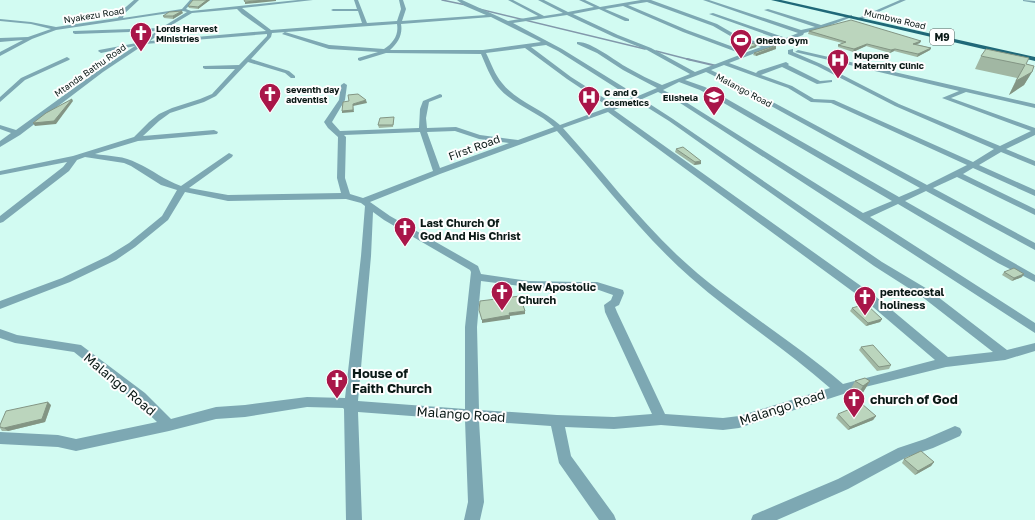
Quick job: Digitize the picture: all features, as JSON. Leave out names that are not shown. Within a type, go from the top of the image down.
[{"type":"main road","name":"Mumbwa Road","points":[[774,0],[1035,58]]},
{"type":"main road","name":"Mumbwa Road","points":[[780,0],[854,18]]},
{"type":"street","points":[[120,18],[126,9],[137,0]]},
{"type":"street","points":[[183,10],[192,0]]},
{"type":"street","points":[[191,12],[311,0]]},
{"type":"street","points":[[356,0],[365,25]]},
{"type":"street","points":[[360,60],[388,51],[400,30],[399,23],[404,10],[401,0]]},
{"type":"street","points":[[459,0],[469,6],[493,15],[564,52],[705,143],[878,264],[925,293],[1005,355]]},
{"type":"street","points":[[510,0],[543,17]]},
{"type":"street","points":[[540,0],[616,36],[649,49],[695,74]]},
{"type":"street","points":[[581,0],[627,20]]},
{"type":"street","points":[[615,0],[685,31],[747,54]]},
{"type":"street","points":[[507,23],[648,0],[715,25],[734,36],[768,46],[1035,106]]},
{"type":"street","points":[[705,0],[802,32]]},
{"type":"street","name":"First Road","points":[[367,204],[437,172],[637,99],[679,80],[801,34],[802,32],[854,18],[904,0]]},
{"type":"street","points":[[1025,0],[1035,2]]},
{"type":"street","points":[[239,7],[240,10],[264,26],[270,32]]},
{"type":"street","name":"Nyakezu Road","points":[[0,20],[31,23],[56,29],[120,18],[183,10],[191,12]]},
{"type":"street","points":[[333,10],[360,10]]},
{"type":"street","points":[[766,10],[821,27]]},
{"type":"street","name":"Mtanda Bathu Road","points":[[1,143],[17,133],[101,71],[191,12]]},
{"type":"street","points":[[711,14],[785,39]]},
{"type":"street","points":[[101,51],[144,43],[493,15]]},
{"type":"street","points":[[0,54],[30,38],[56,29]]},
{"type":"street","points":[[43,33],[119,29],[164,29]]},
{"type":"street","points":[[137,139],[152,122],[167,112],[206,100],[214,95],[269,36],[270,32]]},
{"type":"street","points":[[280,32],[329,47],[388,51],[483,52],[546,43]]},
{"type":"street","points":[[0,40],[30,38]]},
{"type":"street","points":[[580,43],[679,100],[974,288],[1035,329]]},
{"type":"street","points":[[589,47],[598,45]]},
{"type":"street","points":[[526,46],[577,85],[611,108],[871,299],[946,362]]},
{"type":"street","points":[[786,49],[790,53],[833,72],[892,103],[1035,164]]},
{"type":"street","points":[[483,52],[500,86],[550,120],[675,258],[732,306],[818,368],[840,388]]},
{"type":"street","points":[[0,100],[23,79],[67,59]]},
{"type":"street","points":[[246,59],[287,72],[293,77]]},
{"type":"street","points":[[758,75],[760,72],[802,59]]},
{"type":"street","points":[[723,63],[790,87],[813,101],[832,101],[1035,193]]},
{"type":"street","points":[[782,65],[819,83],[830,81]]},
{"type":"street","points":[[205,67],[239,67]]},
{"type":"street","name":"Malango Road","points":[[706,70],[1035,247]]},
{"type":"street","points":[[679,80],[710,93],[866,182],[977,248],[1035,279]]},
{"type":"street","points":[[344,85],[342,100],[328,122],[331,128],[339,132],[456,129],[479,137],[520,142]]},
{"type":"street","points":[[966,90],[945,98],[1035,131]]},
{"type":"street","points":[[437,172],[426,141],[423,114],[425,104],[430,99],[440,96]]},
{"type":"street","points":[[0,126],[17,133]]},
{"type":"street","points":[[863,217],[956,174],[1035,131]]},
{"type":"street","points":[[0,172],[74,158],[137,139],[214,132]]},
{"type":"street","points":[[339,132],[343,141],[340,178],[346,196]]},
{"type":"street","points":[[85,155],[125,161],[134,164],[164,183],[182,189],[235,199],[290,196],[346,196],[367,204],[387,218],[474,268],[477,277],[471,327],[472,416],[476,502],[472,520]]},
{"type":"street","points":[[0,305],[66,280],[122,252],[165,218],[182,189],[229,155]]},
{"type":"street","points":[[0,220],[66,169],[74,158]]},
{"type":"street","points":[[956,174],[1035,212]]},
{"type":"street","points":[[354,520],[351,406],[366,256],[367,204]]},
{"type":"street","points":[[477,277],[529,284],[578,286],[597,285],[619,294],[615,302],[609,305],[611,312],[661,419]]},
{"type":"street","name":"Malango Road","points":[[0,335],[42,344],[77,348],[140,397],[169,425],[216,413],[245,411],[307,402],[344,403],[351,406],[557,421],[614,423],[661,419],[723,424],[739,422],[840,388],[946,362],[1005,355],[1035,346]]},
{"type":"street","points":[[557,421],[564,458],[608,520]]},
{"type":"street","points":[[0,438],[58,441],[76,445],[169,425]]},
{"type":"street","points":[[759,520],[843,484],[903,452],[928,444],[955,432]]},
{"type":"building","points":[[193,0],[207,0],[198,7],[188,6]]},
{"type":"building","points":[[244,0],[264,0],[245,2]]},
{"type":"building","points":[[182,11],[173,16],[163,16],[169,12]]},
{"type":"building","points":[[851,20],[921,41],[913,44],[931,48],[918,54],[895,49],[891,50],[867,44],[854,49],[838,45],[846,42],[809,31]]},
{"type":"building","points":[[746,41],[757,45],[748,48],[736,44]]},
{"type":"building","points":[[776,46],[756,54],[754,53]]},
{"type":"building","points":[[986,49],[1029,58],[1026,64],[1034,66],[1032,72],[1016,81],[1025,65],[981,56]]},
{"type":"building","points":[[358,94],[366,100],[353,104],[353,110],[342,111],[343,102],[349,101],[348,95]]},
{"type":"building","points":[[72,99],[54,121],[33,123],[46,113]]},
{"type":"building","points":[[394,117],[393,125],[378,125],[380,118]]},
{"type":"building","points":[[683,147],[701,161],[695,162],[676,149]]},
{"type":"building","points":[[1014,268],[1024,274],[1014,278],[1004,272]]},
{"type":"building","name":"New Apostolic Church","points":[[520,296],[525,311],[509,313],[510,315],[482,320],[479,310],[480,301]]},
{"type":"building","points":[[866,304],[882,319],[868,323],[852,308]]},
{"type":"building","points":[[873,345],[891,365],[879,367],[861,347]]},
{"type":"building","points":[[865,378],[870,381],[863,386],[855,381]]},
{"type":"building","points":[[48,402],[42,419],[4,428],[0,427],[6,411]]},
{"type":"building","name":"church of God","points":[[862,404],[876,416],[850,427],[838,414]]},
{"type":"building","points":[[921,451],[934,462],[918,471],[904,459]]},
{"type":"waterway","points":[[442,0],[466,5]]},
{"type":"waterway","points":[[479,9],[645,49]]},
{"type":"waterway","points":[[656,51],[688,59]]},
{"type":"waterway","points":[[688,59],[717,66]]},
{"type":"place","name":"Lords Harvest Ministries","points":[[141,52]]},
{"type":"place","name":"Ghetto Gym","points":[[741,60]]},
{"type":"place","name":"Mupone Maternity Clinic","points":[[838,80]]},
{"type":"place","name":"seventh day adventist","points":[[270,114]]},
{"type":"place","name":"C and G cosmetics","points":[[589,116]]},
{"type":"place","name":"Elishela","points":[[714,116]]},
{"type":"place","name":"Last Church Of God And His Christ","points":[[405,248]]},
{"type":"place","name":"New Apostolic Church","points":[[502,312]]},
{"type":"place","name":"pentecostal holiness","points":[[865,316]]},
{"type":"place","name":"House of Faith Church","points":[[337,400]]},
{"type":"place","name":"church of God","points":[[854,418]]}]
